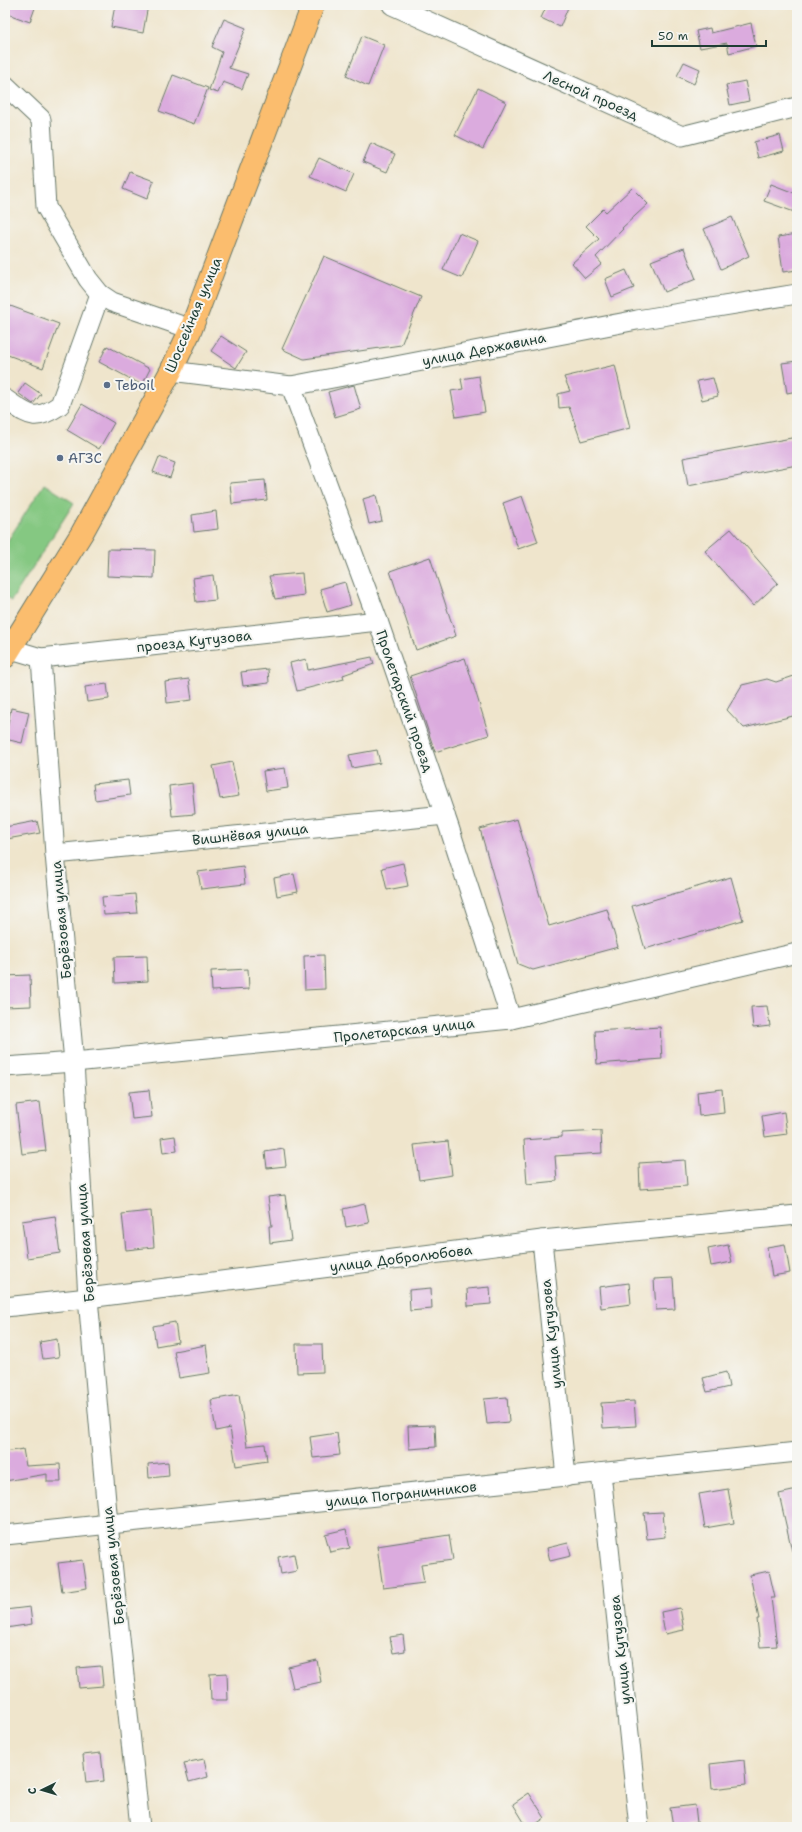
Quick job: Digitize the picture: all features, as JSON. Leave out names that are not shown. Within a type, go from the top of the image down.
[{"type":"main road","name":"Шоссейная улица","points":[[8,653],[82,533],[171,371],[191,329],[313,5]]},
{"type":"street","name":"Лесной проезд","points":[[392,5],[682,136],[797,108]]},
{"type":"street","points":[[5,85],[41,119],[46,207],[88,279],[100,294],[112,302],[191,329]]},
{"type":"street","points":[[5,399],[30,415],[46,414],[60,405],[100,294]]},
{"type":"street","name":"улица Державина","points":[[171,371],[291,386],[637,320],[797,294]]},
{"type":"street","name":"Пролетарский проезд","points":[[291,386],[378,621],[511,1019]]},
{"type":"street","name":"проезд Кутузова","points":[[8,653],[40,658],[378,621]]},
{"type":"street","name":"Берёзовая улица","points":[[40,658],[55,854],[74,1062],[88,1298],[108,1524],[140,1827]]},
{"type":"street","name":"Вишнёвая улица","points":[[55,854],[444,815]]},
{"type":"street","name":"Пролетарская улица","points":[[5,1067],[74,1062],[511,1019],[797,953]]},
{"type":"street","name":"улица Добролюбова","points":[[5,1307],[88,1298],[542,1240],[797,1215]]},
{"type":"street","name":"улица Кутузова","points":[[542,1240],[566,1477]]},
{"type":"street","name":"улица Пограничников","points":[[5,1535],[797,1452]]},
{"type":"street","name":"улица Кутузова","points":[[601,1473],[639,1827]]},
{"type":"green space","points":[[44,484],[74,503],[11,601],[5,597],[5,545]]},
{"type":"building","points":[[5,5],[36,5],[30,22],[5,13]]},
{"type":"building","points":[[115,5],[148,5],[143,33],[111,27]]},
{"type":"building","points":[[547,5],[569,5],[560,27],[541,18]]},
{"type":"building","points":[[224,19],[246,28],[229,68],[248,74],[242,89],[223,82],[218,93],[209,90],[222,52],[212,47]]},
{"type":"building","points":[[751,23],[756,46],[729,53],[727,43],[700,48],[696,31],[710,28],[711,33]]},
{"type":"building","points":[[362,36],[384,45],[368,86],[346,76]]},
{"type":"building","points":[[684,62],[700,69],[694,84],[677,76]]},
{"type":"building","points":[[173,75],[208,88],[194,124],[159,111]]},
{"type":"building","points":[[745,81],[749,101],[730,105],[726,85]]},
{"type":"building","points":[[478,88],[506,102],[483,149],[455,135]]},
{"type":"building","points":[[780,135],[784,151],[758,158],[754,142]]},
{"type":"building","points":[[371,143],[395,154],[387,172],[363,162]]},
{"type":"building","points":[[319,158],[354,174],[346,192],[310,176]]},
{"type":"building","points":[[130,172],[154,181],[147,199],[123,189]]},
{"type":"building","points":[[771,184],[797,194],[797,213],[764,201]]},
{"type":"building","points":[[632,188],[648,204],[622,228],[623,229],[596,257],[602,264],[585,278],[572,263],[599,239],[586,226],[603,209],[606,212]]},
{"type":"building","points":[[732,217],[749,256],[721,269],[704,229]]},
{"type":"building","points":[[459,233],[478,241],[462,278],[443,270]]},
{"type":"building","points":[[797,234],[797,270],[783,272],[778,237]]},
{"type":"building","points":[[684,248],[696,279],[664,292],[651,261]]},
{"type":"building","points":[[324,256],[421,297],[401,345],[304,359],[282,349]]},
{"type":"building","points":[[626,270],[634,288],[612,297],[605,279]]},
{"type":"building","points":[[5,304],[59,324],[43,368],[5,354]]},
{"type":"building","points":[[221,336],[246,352],[236,368],[211,351]]},
{"type":"building","points":[[107,346],[150,369],[142,385],[99,362]]},
{"type":"building","points":[[797,361],[797,391],[787,393],[782,363]]},
{"type":"building","points":[[615,365],[630,428],[581,441],[569,407],[559,408],[558,394],[570,391],[564,377]]},
{"type":"building","points":[[479,376],[485,412],[456,417],[451,391],[463,389],[461,379]]},
{"type":"building","points":[[713,378],[718,396],[702,400],[697,381]]},
{"type":"building","points":[[25,383],[41,394],[33,404],[18,393]]},
{"type":"building","points":[[354,385],[361,409],[335,417],[328,392]]},
{"type":"building","points":[[82,404],[114,423],[99,449],[67,430]]},
{"type":"building","points":[[797,437],[797,465],[688,486],[683,458]]},
{"type":"building","points":[[159,457],[175,463],[170,478],[153,472]]},
{"type":"building","points":[[265,480],[267,500],[232,504],[230,483]]},
{"type":"building","points":[[376,495],[382,521],[369,524],[363,499]]},
{"type":"building","points":[[522,496],[538,542],[518,549],[503,503]]},
{"type":"building","points":[[216,511],[218,529],[194,532],[192,515]]},
{"type":"building","points":[[731,529],[778,583],[753,606],[705,551]]},
{"type":"building","points":[[108,549],[155,550],[154,578],[107,576]]},
{"type":"building","points":[[430,557],[456,636],[416,650],[390,571]]},
{"type":"building","points":[[302,573],[304,595],[275,599],[269,576]]},
{"type":"building","points":[[213,575],[216,600],[196,602],[193,578]]},
{"type":"building","points":[[345,582],[351,605],[327,612],[320,589]]},
{"type":"building","points":[[372,657],[374,664],[343,675],[344,679],[297,691],[290,663],[306,659],[308,670]]},
{"type":"building","points":[[465,658],[489,735],[435,752],[410,676]]},
{"type":"building","points":[[268,669],[269,683],[243,686],[241,672]]},
{"type":"building","points":[[797,675],[797,715],[744,728],[727,710],[742,685],[767,679],[776,682]]},
{"type":"building","points":[[189,679],[192,700],[167,703],[165,682]]},
{"type":"building","points":[[107,684],[109,699],[87,702],[85,687]]},
{"type":"building","points":[[11,708],[29,712],[22,743],[5,739]]},
{"type":"building","points":[[377,750],[380,763],[352,768],[349,755]]},
{"type":"building","points":[[232,762],[239,796],[220,799],[213,766]]},
{"type":"building","points":[[285,768],[288,788],[266,791],[263,771]]},
{"type":"building","points":[[128,780],[130,795],[95,800],[93,784]]},
{"type":"building","points":[[192,783],[195,814],[172,816],[169,786]]},
{"type":"building","points":[[517,819],[549,926],[607,909],[618,947],[533,970],[518,964],[480,829]]},
{"type":"building","points":[[37,821],[40,833],[7,839],[5,827]]},
{"type":"building","points":[[403,863],[408,886],[387,890],[382,868]]},
{"type":"building","points":[[243,866],[245,884],[201,889],[198,872]]},
{"type":"building","points":[[294,874],[298,892],[277,896],[274,878]]},
{"type":"building","points":[[731,877],[743,920],[645,949],[632,906]]},
{"type":"building","points":[[135,894],[137,913],[104,915],[102,897]]},
{"type":"building","points":[[324,955],[325,989],[305,990],[304,956]]},
{"type":"building","points":[[147,956],[148,981],[115,983],[114,957]]},
{"type":"building","points":[[248,969],[249,989],[212,991],[211,971]]},
{"type":"building","points":[[30,975],[31,1006],[5,1007],[5,976]]},
{"type":"building","points":[[767,1006],[770,1026],[753,1028],[751,1007]]},
{"type":"building","points":[[660,1027],[662,1059],[597,1064],[595,1031]]},
{"type":"building","points":[[722,1089],[724,1113],[699,1116],[697,1092]]},
{"type":"building","points":[[149,1090],[152,1117],[132,1119],[129,1092]]},
{"type":"building","points":[[40,1102],[46,1151],[22,1154],[16,1105]]},
{"type":"building","points":[[784,1112],[787,1134],[765,1137],[762,1116]]},
{"type":"building","points":[[601,1131],[602,1153],[555,1156],[557,1181],[527,1184],[524,1140],[562,1137],[562,1133]]},
{"type":"building","points":[[175,1136],[177,1151],[163,1153],[161,1138]]},
{"type":"building","points":[[448,1141],[452,1175],[419,1180],[414,1145]]},
{"type":"building","points":[[284,1149],[286,1166],[267,1168],[265,1152]]},
{"type":"building","points":[[685,1160],[687,1186],[640,1189],[639,1163]]},
{"type":"building","points":[[285,1195],[291,1240],[270,1243],[269,1226],[272,1226],[268,1197]]},
{"type":"building","points":[[365,1204],[369,1223],[346,1227],[343,1209]]},
{"type":"building","points":[[151,1211],[154,1247],[126,1250],[122,1214]]},
{"type":"building","points":[[55,1216],[60,1253],[27,1258],[22,1221]]},
{"type":"building","points":[[785,1244],[790,1273],[772,1276],[767,1247]]},
{"type":"building","points":[[728,1245],[732,1262],[711,1266],[708,1249]]},
{"type":"building","points":[[673,1278],[675,1309],[656,1310],[654,1279]]},
{"type":"building","points":[[629,1283],[631,1304],[601,1308],[599,1287]]},
{"type":"building","points":[[490,1287],[491,1304],[468,1306],[467,1289]]},
{"type":"building","points":[[431,1288],[432,1309],[410,1311],[409,1290]]},
{"type":"building","points":[[175,1322],[178,1342],[156,1346],[153,1326]]},
{"type":"building","points":[[57,1339],[59,1357],[43,1359],[40,1342]]},
{"type":"building","points":[[296,1344],[322,1344],[323,1372],[297,1373]]},
{"type":"building","points":[[206,1345],[210,1373],[179,1378],[174,1351]]},
{"type":"building","points":[[726,1372],[729,1387],[707,1392],[703,1378]]},
{"type":"building","points":[[239,1395],[247,1446],[265,1444],[267,1461],[236,1466],[230,1428],[216,1431],[211,1400]]},
{"type":"building","points":[[507,1397],[509,1422],[487,1424],[484,1399]]},
{"type":"building","points":[[634,1401],[636,1426],[603,1428],[601,1403]]},
{"type":"building","points":[[435,1425],[436,1447],[409,1449],[408,1426]]},
{"type":"building","points":[[337,1433],[340,1455],[313,1458],[310,1437]]},
{"type":"building","points":[[23,1449],[26,1466],[60,1464],[61,1482],[47,1482],[47,1474],[5,1481],[5,1452]]},
{"type":"building","points":[[168,1462],[169,1476],[149,1478],[148,1464]]},
{"type":"building","points":[[728,1489],[734,1523],[705,1528],[699,1494]]},
{"type":"building","points":[[797,1490],[797,1550],[792,1551],[779,1494]]},
{"type":"building","points":[[663,1512],[665,1537],[647,1539],[644,1513]]},
{"type":"building","points":[[346,1529],[350,1548],[330,1552],[325,1534]]},
{"type":"building","points":[[449,1535],[453,1560],[421,1564],[424,1583],[383,1588],[377,1546]]},
{"type":"building","points":[[568,1543],[571,1556],[550,1561],[547,1548]]},
{"type":"building","points":[[294,1554],[297,1571],[281,1574],[278,1557]]},
{"type":"building","points":[[83,1560],[87,1588],[62,1592],[58,1563]]},
{"type":"building","points":[[769,1571],[775,1598],[771,1598],[777,1646],[760,1647],[757,1619],[759,1619],[750,1575]]},
{"type":"building","points":[[30,1607],[32,1624],[6,1628],[5,1610]]},
{"type":"building","points":[[680,1608],[684,1630],[665,1634],[661,1612]]},
{"type":"building","points":[[403,1635],[405,1651],[393,1653],[390,1637]]},
{"type":"building","points":[[317,1660],[321,1682],[293,1688],[288,1667]]},
{"type":"building","points":[[101,1666],[103,1686],[79,1688],[77,1668]]},
{"type":"building","points":[[227,1673],[228,1700],[211,1700],[210,1674]]},
{"type":"building","points":[[101,1753],[104,1781],[86,1783],[83,1755]]},
{"type":"building","points":[[204,1759],[208,1777],[189,1782],[184,1763]]},
{"type":"building","points":[[744,1760],[746,1785],[712,1789],[710,1764]]},
{"type":"building","points":[[529,1793],[545,1818],[531,1827],[527,1827],[513,1804]]},
{"type":"building","points":[[695,1805],[697,1823],[673,1826],[670,1808]]},
{"type":"place","name":"Teboil","points":[[107,385]]},
{"type":"place","name":"АГЗС","points":[[60,458]]}]
